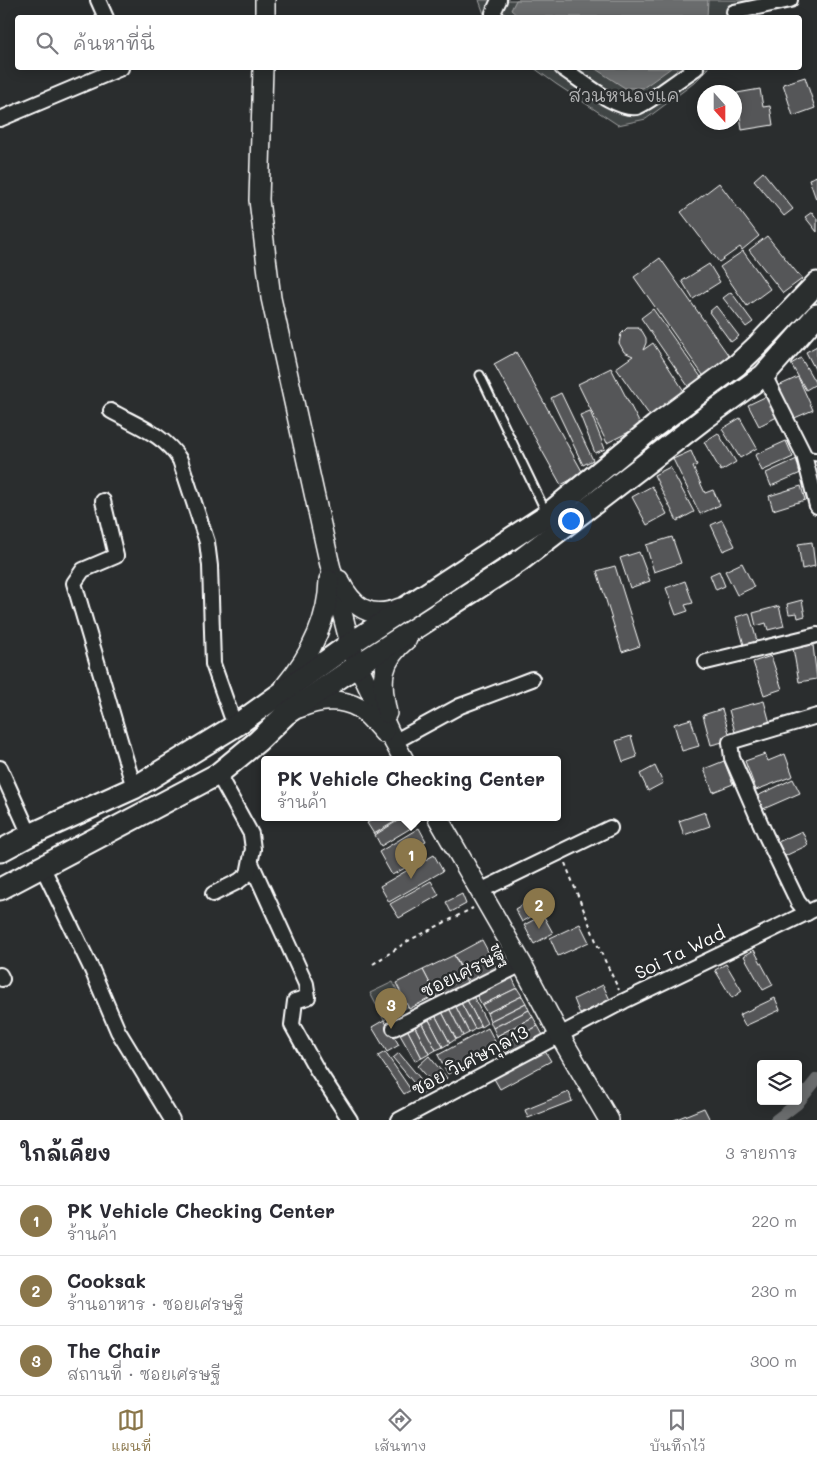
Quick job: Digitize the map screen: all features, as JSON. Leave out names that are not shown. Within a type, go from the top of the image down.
[{"type":"main road","points":[[0,889],[218,774],[258,741],[280,706],[350,644],[547,515],[655,426],[737,365],[817,282]]},
{"type":"main road","points":[[0,851],[30,835],[134,788],[238,724],[280,706],[358,665],[518,562],[764,375],[817,315]]},
{"type":"street","points":[[98,0],[105,15]]},
{"type":"street","points":[[265,0],[265,15]]},
{"type":"street","points":[[495,15],[493,13],[499,0]]},
{"type":"street","points":[[733,10],[790,0]]},
{"type":"street","points":[[0,119],[116,70]]},
{"type":"street","points":[[263,70],[259,200],[271,298],[329,561],[350,644],[358,665],[402,756]]},
{"type":"street","points":[[565,70],[611,100],[627,107],[639,107],[693,70]]},
{"type":"street","points":[[764,375],[811,456],[817,506]]},
{"type":"street","points":[[111,412],[162,440],[173,449],[180,460],[208,542],[213,664],[231,715],[238,724]]},
{"type":"street","points":[[103,502],[116,556],[83,570],[74,583],[134,788]]},
{"type":"street","points":[[329,561],[343,588],[354,602],[367,612],[380,614],[390,612],[414,602]]},
{"type":"street","points":[[280,706],[314,643],[323,620],[328,597],[329,561]]},
{"type":"street","points":[[394,742],[384,697],[383,679],[386,662],[396,648],[438,613]]},
{"type":"street","points":[[706,662],[817,635]]},
{"type":"street","points":[[394,742],[460,706],[532,679]]},
{"type":"street","points":[[280,706],[330,700],[344,703],[360,709],[394,742]]},
{"type":"street","points":[[812,911],[798,902],[766,836],[732,758],[730,742],[816,720]]},
{"type":"street","points":[[0,768],[30,835]]},
{"type":"street","points":[[213,894],[248,874],[253,849],[251,834],[218,774]]},
{"type":"street","points":[[440,821],[609,1120]]},
{"type":"street","points":[[483,896],[560,852],[610,828]]},
{"type":"street","points":[[251,863],[306,984],[308,997],[295,1001],[292,1025],[316,1068],[350,1120]]},
{"type":"street","points":[[42,866],[92,970],[118,1031],[172,1120]]},
{"type":"street","name":"Soi Ta Wad","points":[[559,1034],[812,911]]},
{"type":"street","name":"ซอยเศรษฐี","points":[[394,1028],[522,964]]},
{"type":"street","name":"ซอย วิเศษกุล13","points":[[399,1120],[559,1034]]},
{"type":"lane","points":[[480,375],[547,515]]},
{"type":"path","points":[[560,852],[598,946],[624,1001]]},
{"type":"path","points":[[373,964],[408,940],[483,896]]},
{"type":"green space","points":[[479,0],[747,0],[748,15],[484,15]]},
{"type":"green space","name":"สวนหนองแค","points":[[537,70],[707,70],[694,83],[646,119],[618,125]]},
{"type":"green space","points":[[393,982],[406,1008],[384,1020],[370,993]]},
{"type":"shaded area","points":[[516,0],[708,0],[707,15],[517,15],[511,10]]},
{"type":"shaded area","points":[[597,70],[668,70],[643,88],[625,88]]},
{"type":"building","points":[[805,77],[815,108],[793,116],[783,84]]},
{"type":"building","points":[[760,89],[763,107],[770,106],[773,125],[742,130],[742,92]]},
{"type":"building","points":[[763,172],[793,209],[784,216],[754,180]]},
{"type":"building","points":[[817,176],[817,199],[816,199],[809,179]]},
{"type":"building","points":[[719,183],[759,236],[742,250],[740,247],[719,262],[681,212]]},
{"type":"building","points":[[812,212],[817,219],[817,232],[805,217]]},
{"type":"building","points":[[767,236],[802,279],[783,293],[749,250]]},
{"type":"building","points":[[743,251],[770,289],[747,306],[720,267]]},
{"type":"building","points":[[660,258],[731,359],[705,378],[634,277]]},
{"type":"building","points":[[709,264],[720,282],[693,299],[682,281]]},
{"type":"building","points":[[731,292],[753,322],[746,327],[723,298]]},
{"type":"building","points":[[716,306],[739,336],[731,342],[709,312]]},
{"type":"building","points":[[653,309],[703,380],[690,389],[641,318]]},
{"type":"building","points":[[627,328],[638,328],[642,331],[646,338],[643,350],[653,343],[684,391],[650,416],[616,368],[633,356],[624,352],[619,343],[621,334]]},
{"type":"building","points":[[817,346],[817,373],[806,352]]},
{"type":"building","points":[[516,352],[583,473],[561,485],[494,364]]},
{"type":"building","points":[[801,358],[816,384],[806,390],[791,364]]},
{"type":"building","points":[[611,368],[641,426],[607,443],[578,384]]},
{"type":"building","points":[[798,377],[813,410],[790,420],[776,387]]},
{"type":"building","points":[[561,393],[593,460],[583,465],[551,398]]},
{"type":"building","points":[[767,396],[777,417],[759,426],[748,405]]},
{"type":"building","points":[[590,411],[605,449],[595,453],[580,415]]},
{"type":"building","points":[[740,418],[757,448],[740,458],[722,429]]},
{"type":"building","points":[[718,433],[736,462],[721,471],[704,442]]},
{"type":"building","points":[[786,441],[793,457],[762,471],[755,455]]},
{"type":"building","points":[[691,451],[697,465],[693,467],[705,493],[713,490],[720,505],[700,514],[673,459]]},
{"type":"building","points":[[797,459],[803,472],[771,486],[766,473]]},
{"type":"building","points":[[670,467],[694,512],[677,521],[654,475]]},
{"type":"building","points":[[652,486],[667,514],[647,525],[632,497]]},
{"type":"building","points":[[801,486],[805,500],[773,510],[769,496]]},
{"type":"building","points":[[722,520],[735,546],[723,551],[711,525]]},
{"type":"building","points":[[672,537],[681,563],[654,572],[646,545]]},
{"type":"building","points":[[812,542],[815,566],[802,569],[798,544]]},
{"type":"building","points":[[639,552],[650,581],[630,588],[620,558]]},
{"type":"building","points":[[742,563],[754,587],[737,595],[725,571]]},
{"type":"building","points":[[615,566],[640,646],[622,652],[597,571]]},
{"type":"building","points":[[719,571],[725,586],[716,590],[710,575]]},
{"type":"building","points":[[685,581],[693,603],[685,605],[688,611],[676,615],[666,588]]},
{"type":"building","points":[[802,600],[805,616],[798,618],[797,613],[789,614],[787,604]]},
{"type":"building","points":[[779,606],[784,626],[768,630],[766,623],[756,626],[753,613]]},
{"type":"building","points":[[749,613],[757,641],[744,645],[736,617]]},
{"type":"building","points":[[813,645],[817,679],[799,682],[793,648]]},
{"type":"building","points":[[771,656],[782,689],[764,695],[753,662]]},
{"type":"building","points":[[764,701],[771,727],[736,736],[729,710]]},
{"type":"building","points":[[722,709],[731,740],[711,745],[703,715]]},
{"type":"building","points":[[691,719],[699,746],[682,751],[674,724]]},
{"type":"building","points":[[631,736],[637,757],[623,762],[616,741]]},
{"type":"building","points":[[765,754],[768,761],[785,754],[793,776],[756,790],[745,761]]},
{"type":"building","points":[[724,761],[733,784],[713,792],[704,769]]},
{"type":"building","points":[[655,766],[663,783],[648,791],[640,774]]},
{"type":"building","points":[[793,779],[800,793],[761,810],[755,797]]},
{"type":"building","points":[[705,812],[710,826],[684,835],[679,821]]},
{"type":"building","points":[[370,821],[396,821],[374,834],[367,823]]},
{"type":"building","points":[[397,821],[414,821],[416,825],[381,846],[375,835]]},
{"type":"building","points":[[419,828],[426,841],[408,851],[410,854],[403,858],[407,867],[392,875],[379,852]]},
{"type":"building","points":[[802,831],[808,845],[785,856],[778,842]]},
{"type":"building","points":[[434,855],[443,871],[389,902],[380,886]]},
{"type":"building","points":[[431,881],[439,895],[399,918],[390,904]]},
{"type":"building","points":[[462,894],[466,904],[451,912],[446,902]]},
{"type":"building","points":[[540,894],[548,907],[522,922],[515,909]]},
{"type":"building","points":[[543,915],[553,933],[534,944],[524,925]]},
{"type":"building","points":[[580,924],[589,942],[558,956],[550,938]]},
{"type":"building","points":[[482,940],[497,968],[469,982],[454,955]]},
{"type":"building","points":[[754,950],[773,985],[763,990],[744,956]]},
{"type":"building","points":[[454,955],[468,984],[437,998],[423,970]]},
{"type":"building","points":[[726,964],[742,991],[732,998],[715,970]]},
{"type":"building","points":[[423,970],[436,995],[409,1009],[396,983]]},
{"type":"building","points":[[512,977],[517,988],[482,1005],[477,996]]},
{"type":"building","points":[[603,985],[610,1000],[580,1014],[574,999]]},
{"type":"building","points":[[517,988],[522,996],[487,1013],[482,1005]]},
{"type":"building","points":[[473,996],[487,1023],[481,1027],[467,1000]]},
{"type":"building","points":[[522,996],[526,1003],[490,1021],[487,1013]]},
{"type":"building","points":[[775,998],[780,1010],[745,1026],[739,1015]]},
{"type":"building","points":[[467,1000],[481,1027],[475,1029],[461,1003]]},
{"type":"building","points":[[461,1003],[475,1029],[469,1033],[455,1005]]},
{"type":"building","points":[[526,1003],[529,1010],[493,1028],[490,1021]]},
{"type":"building","points":[[455,1005],[469,1033],[463,1036],[449,1008]]},
{"type":"building","points":[[449,1008],[463,1036],[456,1039],[442,1012]]},
{"type":"building","points":[[529,1010],[533,1017],[497,1036],[493,1028]]},
{"type":"building","points":[[442,1012],[456,1039],[450,1043],[435,1015]]},
{"type":"building","points":[[435,1015],[450,1043],[443,1047],[428,1018]]},
{"type":"building","points":[[533,1017],[538,1026],[501,1045],[497,1036]]},
{"type":"building","points":[[428,1018],[443,1047],[436,1050],[421,1022]]},
{"type":"building","points":[[384,1020],[399,1045],[387,1052],[372,1027]]},
{"type":"building","points":[[421,1022],[436,1050],[429,1054],[414,1025]]},
{"type":"building","points":[[414,1025],[429,1054],[422,1058],[407,1029]]},
{"type":"building","points":[[538,1026],[543,1035],[505,1053],[501,1045]]},
{"type":"building","points":[[488,1028],[498,1047],[448,1074],[438,1055]]},
{"type":"building","points":[[407,1029],[422,1058],[415,1061],[399,1033]]},
{"type":"building","points":[[543,1048],[551,1061],[500,1089],[492,1075]]},
{"type":"building","points":[[385,1052],[411,1090],[404,1094],[378,1056]]},
{"type":"building","points":[[399,1053],[429,1089],[423,1094],[393,1058]]},
{"type":"building","points":[[429,1056],[447,1078],[436,1087],[418,1066]]},
{"type":"building","points":[[569,1092],[572,1101],[528,1118],[525,1110]]},
{"type":"building","points":[[704,1108],[710,1120],[674,1120]]},
{"type":"waterway","points":[[776,1120],[797,1104],[817,1079]]},
{"type":"place","name":"PK Vehicle Checking Center","points":[[411,879]]},
{"type":"place","name":"Cooksak","points":[[539,929]]},
{"type":"place","name":"The Chair","points":[[391,1029]]}]
